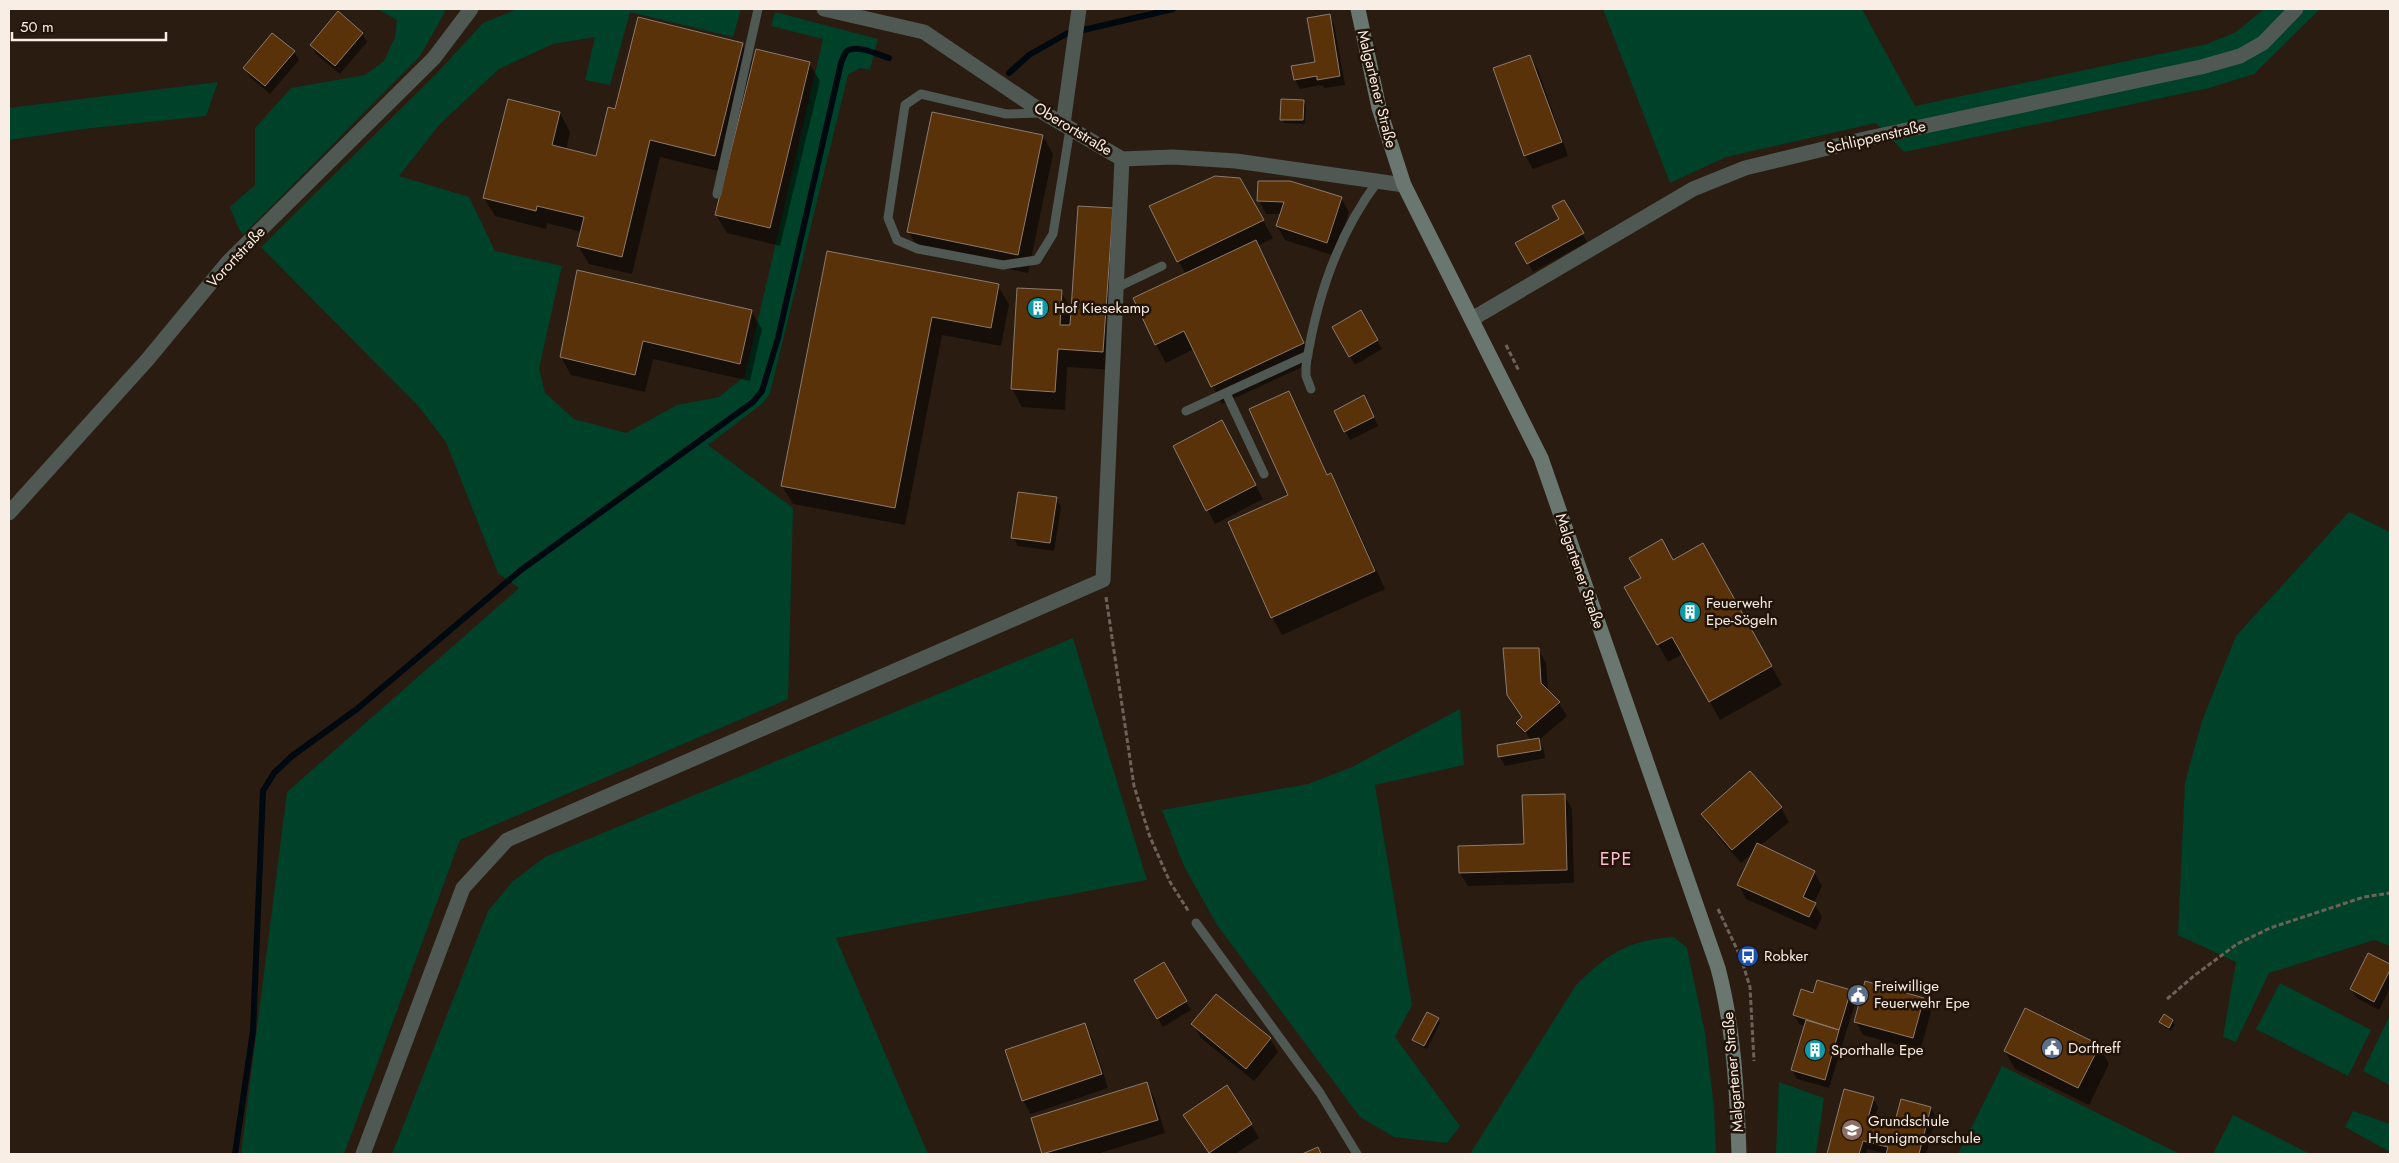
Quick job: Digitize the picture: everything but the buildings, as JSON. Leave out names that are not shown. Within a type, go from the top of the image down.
[{"type":"street","name":"Vorortstraße","points":[[9,513],[148,359],[228,262],[434,58],[471,9]]},
{"type":"street","name":"Oberortstraße","points":[[824,9],[924,32],[1044,113],[1122,158],[1172,157],[1236,161],[1404,185]]},
{"type":"street","name":"Malgartener Straße","points":[[1358,9],[1379,108],[1404,185],[1541,458],[1718,968],[1728,1006],[1735,1059],[1739,1154]]},
{"type":"street","name":"Schlippenstraße","points":[[1472,319],[1693,189],[1745,168],[1878,136],[2209,65],[2240,56],[2263,43],[2296,9]]},
{"type":"street","points":[[1066,127],[1078,15]]},
{"type":"street","points":[[363,1154],[463,888],[507,840],[1103,580],[1122,158]]},
{"type":"lane","points":[[717,194],[758,9]]},
{"type":"lane","points":[[1044,113],[1006,114],[921,94],[905,105],[888,218],[897,240],[918,249],[1003,265],[1037,260],[1053,234],[1066,127]]},
{"type":"lane","points":[[1311,389],[1306,376],[1308,355],[1322,294],[1339,246],[1358,207],[1378,181]]},
{"type":"lane","points":[[1116,288],[1162,266]]},
{"type":"lane","points":[[1186,411],[1308,355]]},
{"type":"lane","points":[[1226,393],[1264,474]]},
{"type":"lane","points":[[1196,923],[1320,1093],[1357,1154]]},
{"type":"path","points":[[1103,580],[1134,786],[1154,846],[1170,882],[1196,923]]},
{"type":"path","points":[[2167,999],[2195,974],[2237,944],[2270,928],[2364,897],[2390,893]]},
{"type":"green space","points":[[377,9],[444,9],[445,12],[420,56],[243,235],[230,207],[255,185],[255,128],[291,88],[365,75],[384,61],[395,37],[397,20]]},
{"type":"green space","points":[[517,9],[741,9],[733,37],[630,12],[610,85],[585,80],[595,37],[553,44],[499,69],[440,124],[399,176],[469,197],[495,251],[562,266],[539,368],[545,393],[574,419],[626,433],[677,405],[719,397],[745,376],[823,39],[771,26],[775,12],[878,39],[870,70],[860,68],[848,75],[770,393],[763,403],[708,445],[793,508],[788,699],[460,840],[344,1154],[241,1154],[287,792],[519,588],[498,573],[446,442],[419,407],[261,247],[437,73],[483,23]]},
{"type":"green space","points":[[1603,9],[1862,9],[1915,106],[2207,44],[2236,32],[2264,9],[2320,9],[2254,74],[2209,88],[1904,152],[1876,123],[1726,157],[1670,183]]},
{"type":"green space","points":[[218,82],[206,116],[83,129],[9,140],[9,108]]},
{"type":"green space","points":[[2349,512],[2390,532],[2390,946],[2374,940],[2269,973],[2236,1042],[2223,1037],[2236,962],[2178,935],[2185,782],[2202,721],[2236,636]]},
{"type":"green space","points":[[1073,638],[1147,880],[836,938],[928,1154],[392,1154],[488,911],[512,882],[545,857]]},
{"type":"green space","points":[[1460,709],[1464,765],[1375,785],[1412,1005],[1395,1037],[1460,1126],[1447,1143],[1394,1137],[1360,1117],[1217,925],[1184,866],[1162,810],[1308,784],[1352,767]]},
{"type":"green space","points":[[1674,937],[1687,948],[1705,1033],[1714,1107],[1716,1154],[1470,1154],[1576,985],[1599,964],[1620,950],[1631,945]]},
{"type":"green space","points":[[2280,983],[2371,1030],[2348,1076],[2256,1029]]},
{"type":"green space","points":[[2390,1015],[2390,1085],[2363,1071]]},
{"type":"green space","points":[[2002,1066],[2180,1154],[1958,1154]]},
{"type":"green space","points":[[1779,1082],[1824,1098],[1816,1154],[1776,1154]]},
{"type":"green space","points":[[2353,1111],[2390,1124],[2390,1152],[2345,1127]]},
{"type":"green space","points":[[2233,1115],[2310,1154],[2213,1154]]},
{"type":"waterway","points":[[1009,73],[1029,55],[1066,34],[1173,9]]},
{"type":"waterway","points":[[235,1154],[253,1031],[263,791],[274,773],[292,756],[357,709],[521,570],[753,402],[762,391],[778,338],[842,60],[846,52],[855,49],[867,50],[889,58]]},
{"type":"place","name":"Hof Kiesekamp","points":[[1038,308]]},
{"type":"place","name":"Feuerwehr Epe-Sögeln","points":[[1690,612]]},
{"type":"place","name":"Robker","points":[[1748,956]]},
{"type":"place","name":"Freiwillige Feuerwehr Epe","points":[[1858,995]]},
{"type":"place","name":"Dorftreff","points":[[2052,1048]]},
{"type":"place","name":"Sporthalle Epe","points":[[1815,1050]]},
{"type":"place","name":"Grundschule Honigmoorschule","points":[[1852,1130]]},
{"type":"district","name":"EPE","points":[[1616,859]]}]
